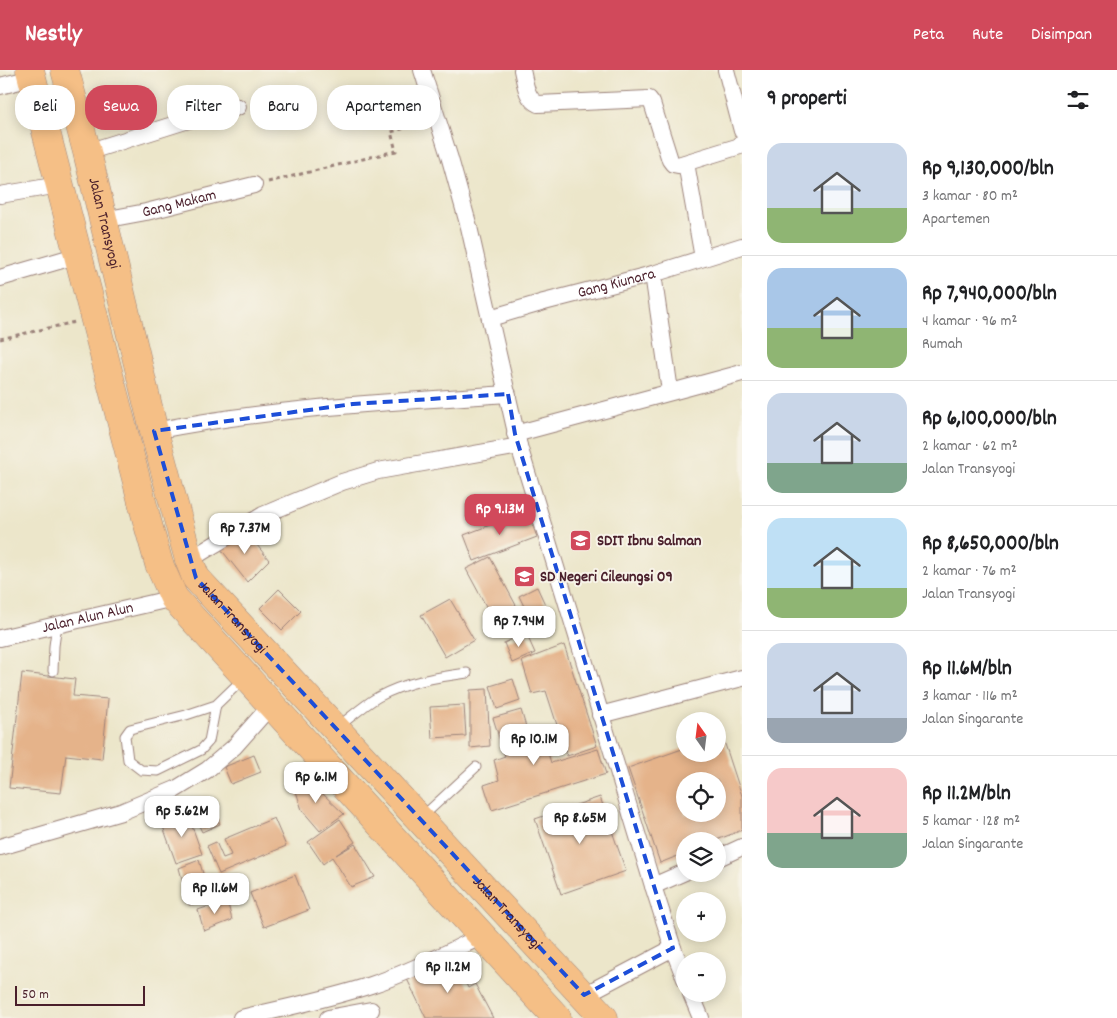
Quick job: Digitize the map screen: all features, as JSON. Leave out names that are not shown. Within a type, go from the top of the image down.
[{"type":"highway","name":"Jalan Transyogi","points":[[65,70],[87,152],[154,431],[189,560],[196,578],[604,1018]]},
{"type":"highway","name":"Jalan Transyogi","points":[[31,74],[146,521],[159,564],[174,598],[557,1018]]},
{"type":"street","points":[[422,70],[427,85]]},
{"type":"street","points":[[522,70],[529,96],[533,102],[538,104],[649,99],[673,164],[686,162],[742,144]]},
{"type":"street","points":[[726,70],[737,90],[742,131]]},
{"type":"street","points":[[0,86],[31,74]]},
{"type":"street","points":[[87,152],[167,127]]},
{"type":"street","points":[[440,129],[469,227],[517,440],[652,886],[676,956]]},
{"type":"street","points":[[686,162],[703,258]]},
{"type":"street","points":[[0,195],[60,185]]},
{"type":"street","name":"Gang Makam","points":[[103,220],[146,212],[254,185]]},
{"type":"street","name":"Gang Kiunara","points":[[490,318],[653,274],[742,246]]},
{"type":"street","points":[[0,278],[78,255]]},
{"type":"street","points":[[653,274],[670,391]]},
{"type":"street","points":[[189,560],[263,514],[342,482],[378,471],[517,440],[670,391],[742,373]]},
{"type":"street","points":[[154,431],[257,415],[353,404],[508,394]]},
{"type":"street","name":"Jalan Alun Alun","points":[[0,638],[174,598]]},
{"type":"street","points":[[600,715],[742,678]]},
{"type":"street","points":[[0,847],[121,812],[176,789],[207,770],[227,753],[272,704]]},
{"type":"street","points":[[726,854],[742,847]]},
{"type":"street","points":[[652,886],[676,876]]},
{"type":"street","points":[[241,1018],[288,1008],[370,985],[426,963],[484,936]]},
{"type":"street","points":[[584,995],[673,948]]},
{"type":"street","points":[[328,1018],[371,1014],[370,985]]},
{"type":"street","points":[[694,1002],[701,1018]]},
{"type":"lane","points":[[53,671],[57,624]]},
{"type":"lane","points":[[336,729],[373,701],[387,693],[420,681],[467,673]]},
{"type":"lane","points":[[216,705],[209,741],[201,750],[158,771],[141,770],[128,760],[125,736],[130,729],[186,715],[216,705],[246,676]]},
{"type":"lane","points":[[420,819],[476,767]]},
{"type":"path","points":[[254,185],[396,151],[391,132],[398,130]]},
{"type":"path","points":[[0,339],[94,317]]},
{"type":"highlighted area","points":[[508,394],[515,434],[673,948],[584,995],[196,578],[154,431],[353,404]]},
{"type":"building","points":[[527,511],[537,537],[474,561],[464,535]]},
{"type":"building","points":[[244,529],[269,560],[247,582],[220,548]]},
{"type":"building","points":[[490,557],[525,622],[501,634],[466,569]]},
{"type":"building","points":[[537,587],[549,613],[531,621],[519,596]]},
{"type":"building","points":[[279,589],[301,611],[282,630],[260,608]]},
{"type":"building","points":[[450,599],[474,640],[445,657],[421,615]]},
{"type":"building","points":[[526,633],[535,653],[512,663],[504,643]]},
{"type":"building","points":[[564,645],[597,746],[567,756],[546,691],[532,694],[522,661]]},
{"type":"building","points":[[22,673],[75,679],[73,696],[108,699],[102,759],[66,755],[61,793],[9,788]]},
{"type":"building","points":[[513,679],[520,701],[497,709],[490,686]]},
{"type":"building","points":[[487,689],[490,746],[470,748],[470,690]]},
{"type":"building","points":[[464,705],[466,736],[432,738],[430,707]]},
{"type":"building","points":[[521,710],[532,747],[545,743],[551,763],[598,749],[606,774],[492,810],[484,785],[499,780],[494,760],[505,756],[493,718]]},
{"type":"building","points":[[726,747],[742,796],[742,830],[726,836],[726,832],[676,832],[676,857],[660,863],[628,768],[676,751],[676,762],[726,762]]},
{"type":"building","points":[[254,755],[261,772],[231,784],[224,767]]},
{"type":"building","points":[[301,773],[344,814],[320,831],[302,810],[293,782]]},
{"type":"building","points":[[600,797],[626,871],[561,894],[535,819]]},
{"type":"building","points":[[209,801],[220,824],[202,832],[191,809]]},
{"type":"building","points":[[187,812],[202,854],[176,863],[161,821]]},
{"type":"building","points":[[274,818],[286,846],[219,874],[207,846],[216,842],[223,858],[231,855],[224,839]]},
{"type":"building","points":[[340,819],[355,842],[336,855],[355,844],[375,877],[351,887],[332,857],[323,864],[308,842]]},
{"type":"building","points":[[199,860],[207,887],[217,883],[222,898],[189,905],[179,868]]},
{"type":"building","points":[[295,875],[309,910],[264,927],[250,893]]},
{"type":"building","points":[[227,900],[232,920],[204,931],[198,910]]},
{"type":"building","points":[[454,957],[468,988],[475,984],[493,1018],[426,1018],[407,979]]},
{"type":"place","name":"SDIT Ibnu Salman","points":[[581,541]]},
{"type":"place","name":"SD Negeri Cileungsi 09","points":[[524,577]]}]
